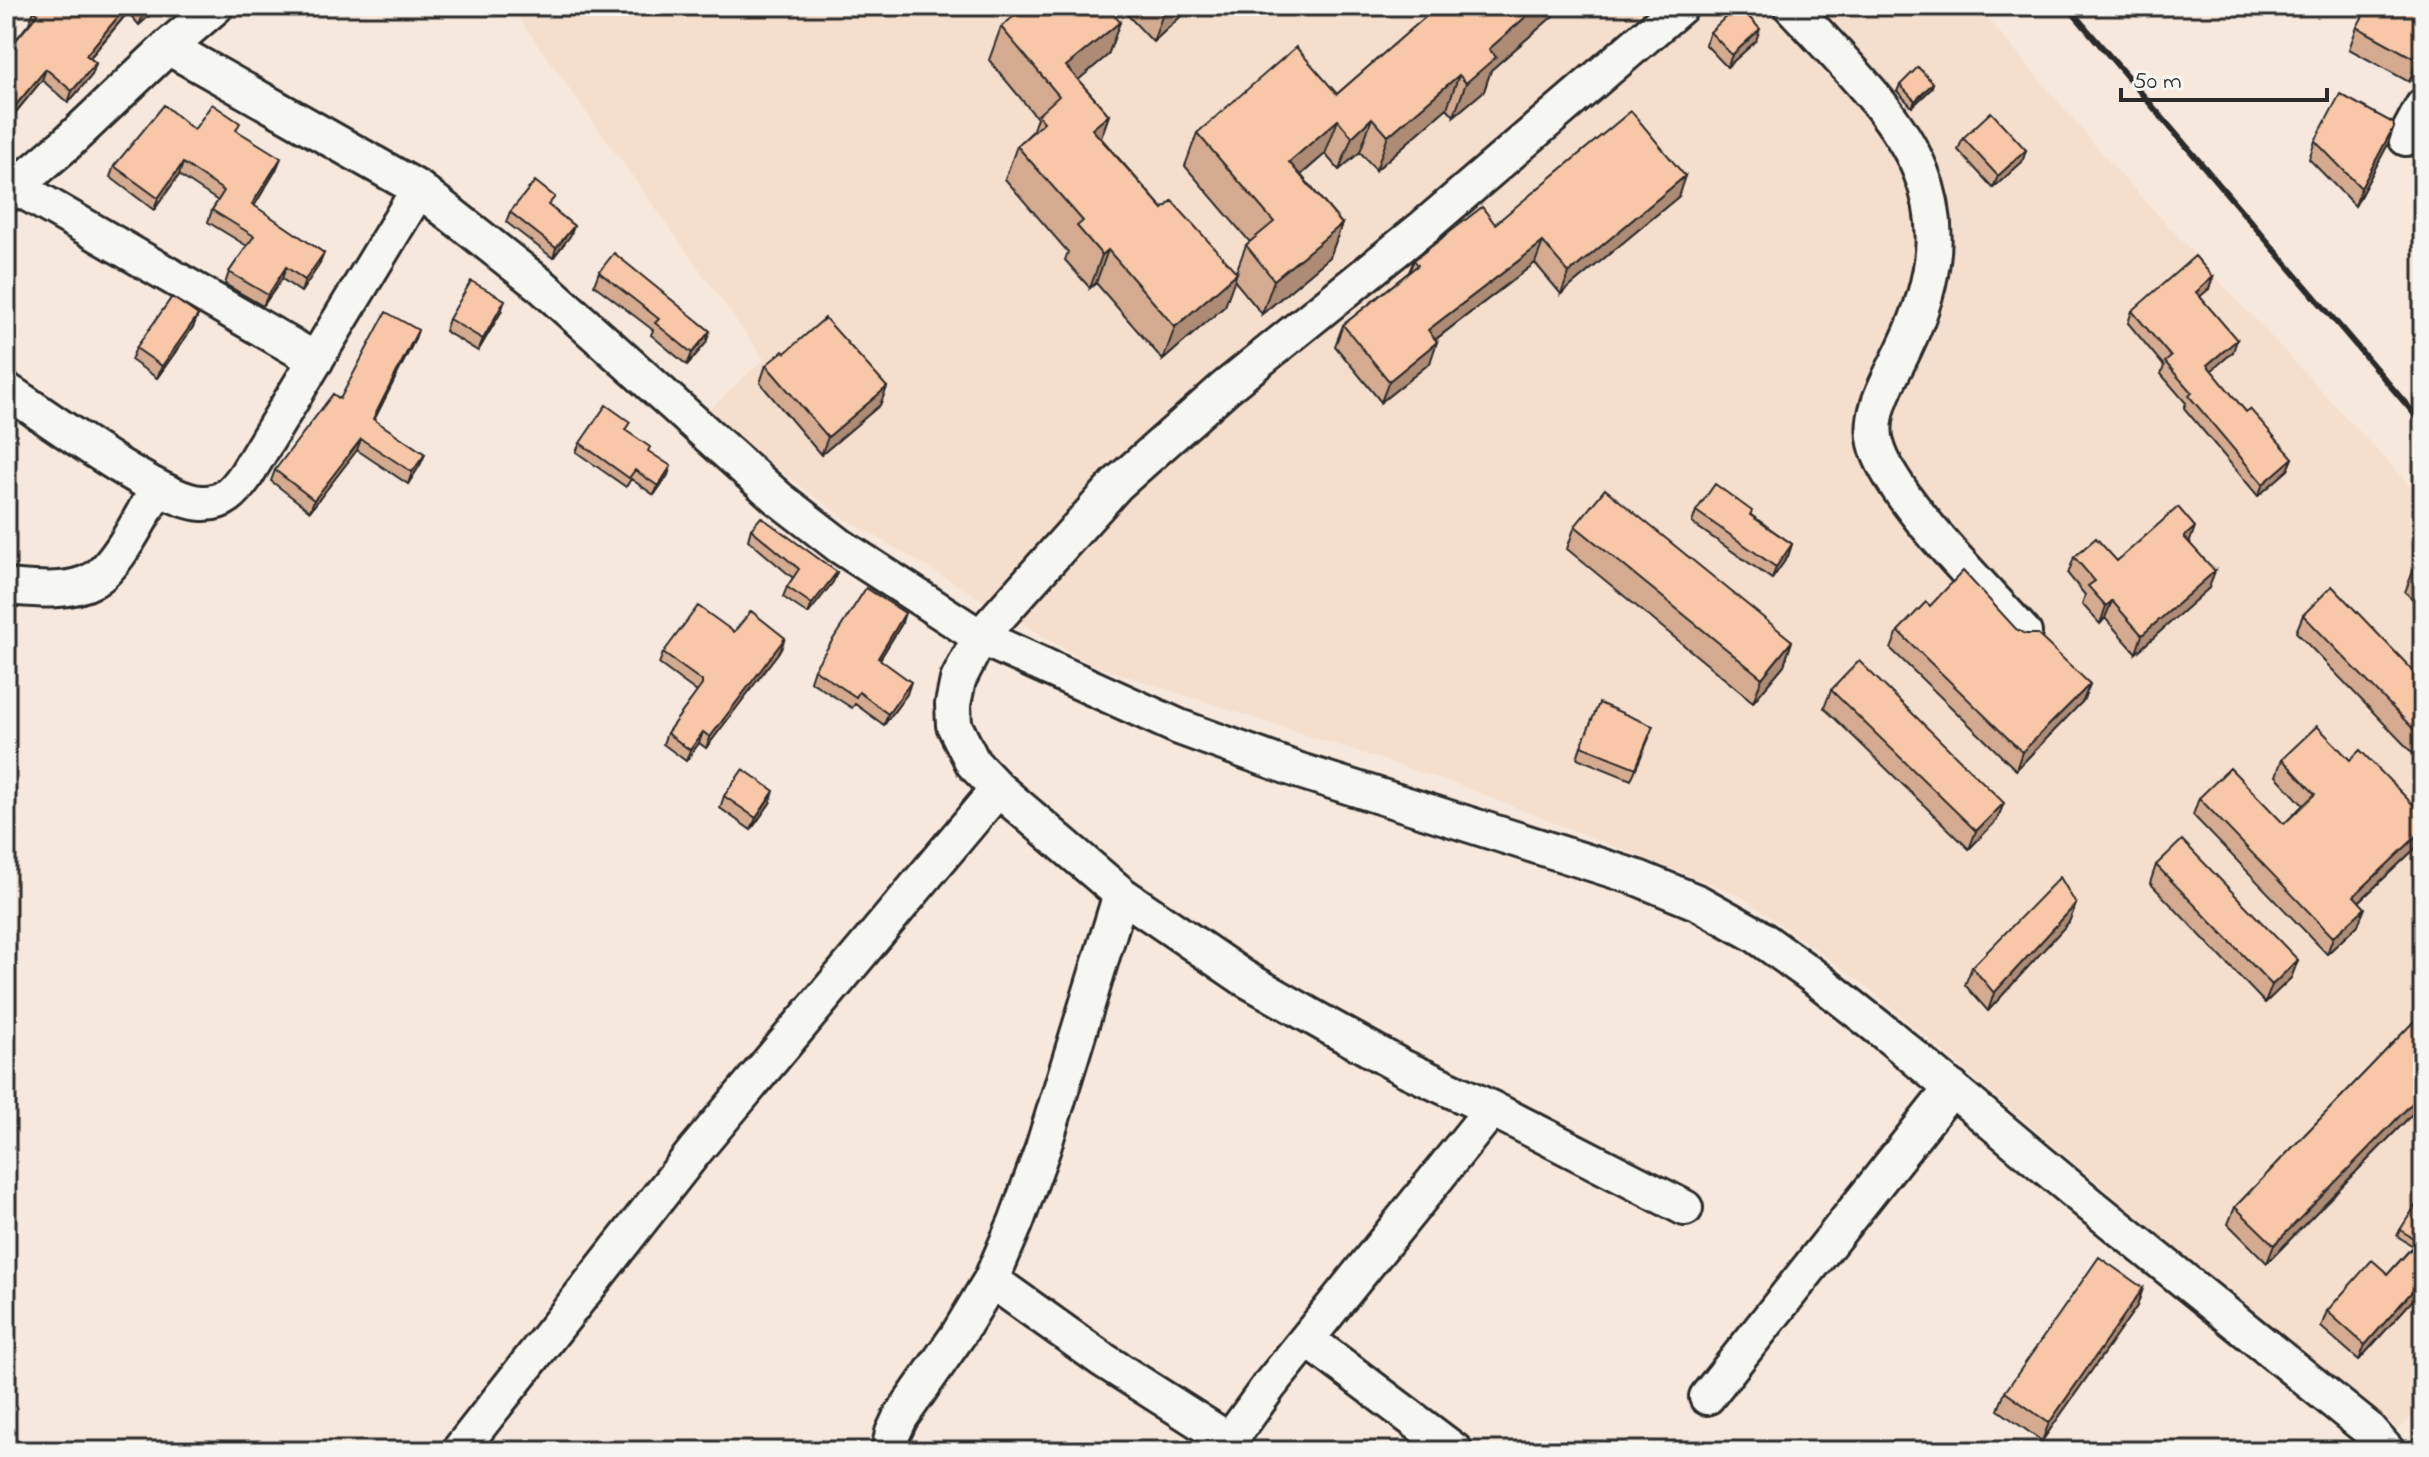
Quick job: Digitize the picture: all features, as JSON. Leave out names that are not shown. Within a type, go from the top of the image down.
[{"type":"street","points":[[216,6],[10,188],[316,360]]},
{"type":"street","points":[[1681,6],[1424,227],[1225,388],[1117,484],[980,637],[958,680],[953,704],[954,725],[973,763],[998,789],[1121,894],[1244,978],[1404,1068],[1492,1109],[1685,1208]]},
{"type":"street","points":[[1791,6],[1896,125],[1920,165],[1934,219],[1933,262],[1922,310],[1879,403],[1873,424],[1882,462],[1928,524],[2024,633]]},
{"type":"street","points":[[168,47],[419,189],[543,287],[778,498],[840,546],[980,637],[1179,727],[1300,771],[1638,878],[1699,903],[1756,935],[1813,976],[1952,1088],[2367,1428],[2387,1451]]},
{"type":"street","points":[[2406,138],[2423,106]]},
{"type":"street","points":[[6,390],[157,489],[188,501],[215,502],[233,493],[419,189]]},
{"type":"street","points":[[6,587],[54,589],[93,580],[119,551],[157,489]]},
{"type":"street","points":[[459,1451],[694,1152],[998,789]]},
{"type":"street","points":[[889,1451],[888,1445],[900,1418],[958,1335],[991,1280],[1016,1222],[1043,1148],[1121,894]]},
{"type":"street","points":[[1707,1397],[1952,1088]]},
{"type":"street","points":[[991,1280],[1226,1446],[1269,1386],[1492,1109]]},
{"type":"street","points":[[1308,1340],[1455,1451]]},
{"type":"shaded area","points":[[510,6],[1977,6],[2117,171],[2423,500],[2423,1408],[2398,1429],[2146,1224],[1860,981],[1739,895],[1456,784],[1090,664],[841,516],[748,447],[709,410],[764,359]]},
{"type":"building","points":[[38,6],[127,6],[86,55],[96,63],[72,91],[46,69],[15,106],[6,99],[6,52],[38,14],[34,11]]},
{"type":"building","points":[[137,6],[151,6],[144,13]]},
{"type":"building","points":[[1026,6],[1107,6],[1120,22],[1066,66],[1109,115],[1092,129],[1163,209],[1172,201],[1237,273],[1175,327],[1108,250],[1102,255],[1077,226],[1083,221],[1017,146],[1044,122],[1038,115],[1059,96],[1001,27]]},
{"type":"building","points":[[1438,6],[1538,6],[1489,49],[1496,57],[1466,83],[1459,75],[1388,136],[1372,118],[1352,137],[1338,120],[1289,162],[1342,224],[1274,280],[1246,245],[1274,222],[1197,133],[1296,47],[1337,94]]},
{"type":"building","points":[[1737,6],[1760,29],[1732,55],[1710,32]]},
{"type":"building","points":[[2368,6],[2423,6],[2423,48],[2417,60],[2357,27]]},
{"type":"building","points":[[1918,67],[1933,83],[1915,101],[1900,85]]},
{"type":"building","points":[[2340,94],[2394,126],[2361,188],[2315,141]]},
{"type":"building","points":[[212,104],[240,123],[236,130],[281,158],[252,204],[324,253],[305,280],[286,267],[268,295],[229,272],[254,236],[212,210],[224,191],[183,163],[158,198],[114,166],[164,105],[194,130]]},
{"type":"building","points":[[1631,111],[1685,176],[1569,273],[1543,242],[1428,330],[1437,342],[1389,381],[1343,325],[1418,265],[1414,260],[1482,207],[1495,224]]},
{"type":"building","points":[[1991,112],[2026,150],[1998,176],[1963,138]]},
{"type":"building","points":[[535,181],[555,197],[548,205],[574,226],[556,248],[510,212]]},
{"type":"building","points":[[614,253],[710,331],[692,353],[655,323],[659,319],[599,272]]},
{"type":"building","points":[[2195,256],[2213,277],[2196,292],[2237,340],[2207,365],[2246,412],[2250,409],[2293,458],[2263,484],[2189,396],[2192,393],[2165,362],[2171,357],[2132,311]]},
{"type":"building","points":[[471,281],[505,300],[483,339],[449,319]]},
{"type":"building","points":[[172,297],[198,315],[162,366],[136,348]]},
{"type":"building","points":[[386,312],[418,330],[373,419],[425,454],[412,472],[361,439],[314,500],[275,470],[333,394],[340,399]]},
{"type":"building","points":[[825,318],[887,387],[828,437],[766,365],[783,351],[785,353]]},
{"type":"building","points":[[606,405],[630,422],[625,430],[671,466],[658,486],[635,470],[629,478],[580,443]]},
{"type":"building","points":[[1715,484],[1752,511],[1750,515],[1792,544],[1776,567],[1696,511]]},
{"type":"building","points":[[1605,489],[1792,641],[1762,678],[1575,526]]},
{"type":"building","points":[[2178,507],[2195,527],[2184,537],[2215,571],[2142,635],[2112,601],[2106,606],[2088,586],[2095,581],[2074,557],[2096,538],[2117,561]]},
{"type":"building","points":[[761,517],[837,572],[812,604],[787,587],[799,569],[751,529]]},
{"type":"building","points":[[2423,559],[2423,578],[2414,569]]},
{"type":"building","points":[[1963,571],[2016,629],[2025,634],[2037,634],[2090,684],[2022,752],[1898,631],[1926,602],[1930,606]]},
{"type":"building","points":[[2332,586],[2423,681],[2423,739],[2303,615]]},
{"type":"building","points":[[866,588],[905,613],[878,658],[911,682],[888,714],[859,692],[856,697],[814,669]]},
{"type":"building","points":[[698,606],[734,632],[751,611],[785,638],[710,737],[703,732],[690,750],[667,733],[702,681],[663,653]]},
{"type":"building","points":[[1859,661],[2004,803],[1976,831],[1831,690]]},
{"type":"building","points":[[1599,703],[1653,726],[1636,768],[1581,746]]},
{"type":"building","points":[[2317,726],[2350,760],[2360,750],[2423,815],[2423,830],[2354,896],[2365,908],[2333,937],[2199,798],[2230,768],[2284,824],[2315,794],[2282,759]]},
{"type":"building","points":[[743,769],[774,791],[756,818],[724,796]]},
{"type":"building","points":[[2182,840],[2298,960],[2272,985],[2156,865]]},
{"type":"building","points":[[2060,877],[2076,904],[1994,993],[1972,967]]},
{"type":"building","points":[[2423,1012],[2423,1092],[2274,1245],[2235,1207]]},
{"type":"building","points":[[2416,1205],[2423,1210],[2423,1244],[2400,1230]]},
{"type":"building","points":[[2419,1240],[2423,1244],[2423,1279],[2365,1345],[2327,1311],[2372,1260],[2388,1274]]},
{"type":"building","points":[[2099,1257],[2143,1288],[2049,1423],[2005,1392]]},
{"type":"railway","points":[[2067,6],[2423,424]]}]
